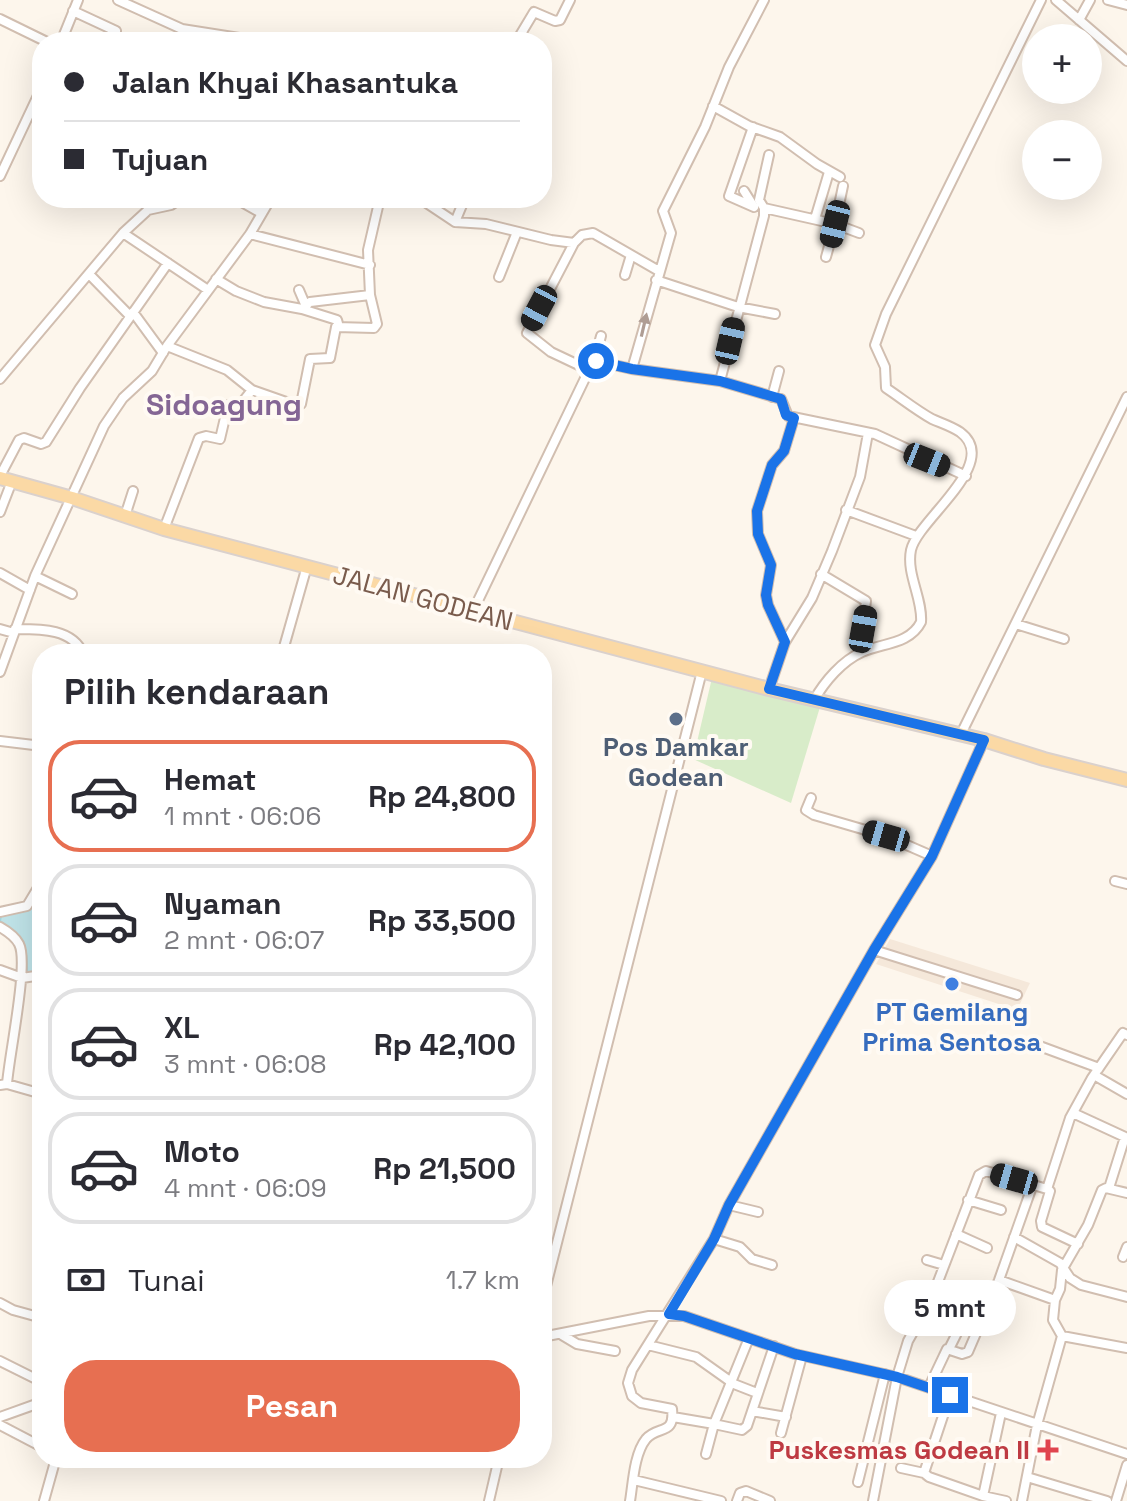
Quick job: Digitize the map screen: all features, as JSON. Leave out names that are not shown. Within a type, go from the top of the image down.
[{"type":"main road","name":"JALAN GODEAN","points":[[4,478],[164,529],[769,689],[961,734],[1127,780]]},
{"type":"street","points":[[65,32],[78,0]]},
{"type":"street","points":[[118,0],[182,29],[201,32]]},
{"type":"street","points":[[522,32],[534,12],[555,21],[560,20],[570,0]]},
{"type":"street","points":[[632,369],[671,233],[663,211],[729,67],[764,0]]},
{"type":"street","points":[[814,700],[826,680],[859,653],[906,638],[920,624],[922,614],[911,551],[916,536],[966,476],[969,446],[963,435],[932,419],[886,388],[885,367],[875,347],[886,314],[1041,0]]},
{"type":"street","points":[[1056,0],[1127,61]]},
{"type":"street","points":[[1079,20],[1090,0]]},
{"type":"street","points":[[1108,0],[1127,5]]},
{"type":"street","points":[[73,11],[116,31]]},
{"type":"street","points":[[0,19],[32,35]]},
{"type":"street","points":[[713,106],[789,142],[842,182],[826,257]]},
{"type":"street","points":[[0,176],[32,108]]},
{"type":"street","points":[[753,127],[729,196],[754,207],[815,219],[859,233]]},
{"type":"street","points":[[720,381],[764,209],[759,200],[769,155]]},
{"type":"street","points":[[815,219],[829,172]]},
{"type":"street","points":[[744,191],[754,207]]},
{"type":"street","points":[[0,379],[123,233],[148,210],[157,208]]},
{"type":"street","points":[[252,208],[261,213]]},
{"type":"street","points":[[0,672],[35,576],[104,426],[123,398],[152,371],[250,234],[264,208]]},
{"type":"street","points":[[89,274],[165,349],[227,370],[252,390],[301,404],[310,359],[330,358],[335,329],[374,328],[377,322],[370,295],[368,250],[378,208]]},
{"type":"street","points":[[434,208],[455,222],[486,224],[574,243]]},
{"type":"street","points":[[455,222],[461,208]]},
{"type":"street","points":[[499,277],[517,232]]},
{"type":"street","points":[[123,233],[208,290]]},
{"type":"street","points":[[659,271],[593,233],[582,235],[574,243],[527,333],[551,352],[591,366],[720,381],[782,400],[786,415],[868,433],[966,476]]},
{"type":"street","points":[[250,234],[370,265]]},
{"type":"street","points":[[625,275],[631,255]]},
{"type":"street","points":[[0,512],[4,478],[19,440],[46,442],[57,421],[168,263]]},
{"type":"street","points":[[216,279],[264,302],[304,306],[370,295]]},
{"type":"street","points":[[656,280],[738,307],[775,314]]},
{"type":"street","points":[[299,290],[304,306],[337,320],[339,327]]},
{"type":"street","points":[[473,611],[591,366],[601,336]]},
{"type":"street","points":[[772,397],[779,371]]},
{"type":"street","points":[[164,529],[199,438],[220,439],[228,405],[241,404],[252,390]]},
{"type":"street","points":[[961,734],[1127,397]]},
{"type":"street","points":[[785,642],[768,605],[766,595],[771,565],[758,534],[757,511],[772,465],[784,451],[794,418]]},
{"type":"street","points":[[769,689],[785,642],[812,598],[860,477],[868,433]]},
{"type":"street","points":[[125,516],[133,491]]},
{"type":"street","points":[[846,510],[916,536]]},
{"type":"street","points":[[285,644],[307,566]]},
{"type":"street","points":[[0,573],[30,590]]},
{"type":"street","points":[[821,574],[866,601],[859,653]]},
{"type":"street","points":[[35,576],[72,594]]},
{"type":"street","points":[[1016,624],[1064,639]]},
{"type":"street","points":[[0,629],[64,634],[79,644]]},
{"type":"street","points":[[552,1263],[702,671]]},
{"type":"street","points":[[630,1501],[643,1444],[649,1435],[668,1427],[673,1417],[672,1409],[641,1403],[632,1396],[628,1383],[632,1370],[714,1239],[729,1205],[874,950],[932,856],[984,740]]},
{"type":"street","points":[[0,741],[32,745]]},
{"type":"street","points":[[811,798],[806,810],[814,815],[886,836],[932,856]]},
{"type":"street","points":[[1115,881],[1127,884]]},
{"type":"street","points":[[0,912],[27,906],[32,898]]},
{"type":"street","points":[[0,927],[21,947],[22,978],[3,1085],[32,1092]]},
{"type":"street","points":[[874,950],[1017,995]]},
{"type":"street","points":[[0,970],[22,978],[32,976]]},
{"type":"street","points":[[1047,1189],[1073,1113],[1096,1071],[1125,1034]]},
{"type":"street","points":[[0,1039],[11,1042]]},
{"type":"street","points":[[1034,1044],[1096,1071],[1127,1094]]},
{"type":"street","points":[[1073,1113],[1126,1134],[1124,1150],[1109,1188]]},
{"type":"street","points":[[873,1501],[897,1377],[908,1341],[931,1300],[979,1175],[986,1171],[1050,1191],[1042,1227],[1078,1244]]},
{"type":"street","points":[[949,1349],[962,1354],[968,1352],[999,1280],[1033,1184]]},
{"type":"street","points":[[1062,1270],[1078,1244],[1102,1190],[1109,1188],[1127,1193]]},
{"type":"street","points":[[968,1200],[1001,1210]]},
{"type":"street","points":[[729,1205],[758,1212]]},
{"type":"street","points":[[956,1234],[987,1248]]},
{"type":"street","points":[[1014,1237],[1060,1263],[1062,1270],[1055,1300],[1054,1324],[1062,1336],[1127,1348]]},
{"type":"street","points":[[714,1239],[740,1247],[752,1259],[772,1265]]},
{"type":"street","points":[[1123,1257],[1127,1247]]},
{"type":"street","points":[[927,1260],[944,1265]]},
{"type":"street","points":[[1062,1270],[1081,1285],[1127,1297]]},
{"type":"street","points":[[999,1280],[1055,1300]]},
{"type":"street","points":[[0,1303],[32,1315]]},
{"type":"street","points":[[552,1336],[669,1314],[684,1316],[802,1356],[897,1377],[1127,1454]]},
{"type":"street","points":[[929,1387],[960,1327]]},
{"type":"street","points":[[561,1335],[577,1344],[615,1351]]},
{"type":"street","points":[[1022,1501],[1037,1425],[1062,1336]]},
{"type":"street","points":[[706,1454],[714,1424],[749,1338]]},
{"type":"street","points":[[648,1345],[696,1357],[730,1381],[757,1393]]},
{"type":"street","points":[[673,1417],[742,1430],[747,1426],[774,1346]]},
{"type":"street","points":[[781,1433],[802,1356]]},
{"type":"street","points":[[0,1361],[32,1377]]},
{"type":"street","points":[[858,1482],[885,1374]]},
{"type":"street","points":[[924,1473],[950,1395]]},
{"type":"street","points":[[0,1417],[32,1406]]},
{"type":"street","points":[[752,1411],[786,1417]]},
{"type":"street","points":[[983,1496],[1001,1413]]},
{"type":"street","points":[[0,1425],[32,1443]]},
{"type":"street","points":[[1116,1501],[1124,1486],[1127,1465]]},
{"type":"street","points":[[44,1501],[53,1468]]},
{"type":"street","points":[[489,1501],[497,1468]]},
{"type":"street","points":[[901,1468],[1006,1501]]},
{"type":"street","points":[[1027,1477],[1107,1501]]},
{"type":"street","points":[[634,1480],[679,1496],[721,1501]]},
{"type":"street","points":[[737,1501],[740,1493],[746,1491],[770,1501]]},
{"type":"street","points":[[966,1501],[969,1491]]},
{"type":"shaded area","points":[[890,939],[1030,983],[1017,1010],[876,964]]},
{"type":"green space","points":[[712,678],[820,707],[791,803],[693,759]]},
{"type":"water","points":[[32,905],[32,973],[27,974],[27,955],[23,943],[0,921],[1,916]]},
{"type":"place","name":"Pos Damkar Godean","points":[[676,719]]},
{"type":"place","name":"PT Gemilang Prima Sentosa","points":[[952,984]]},
{"type":"place","name":"Puskesmas Godean II","points":[[1048,1450]]},
{"type":"district","name":"Sidoagung","points":[[224,405]]},
{"type":"route","points":[[596,361],[720,381],[781,399],[786,415],[794,418],[784,451],[772,465],[757,511],[758,534],[772,570],[766,595],[768,605],[785,642],[769,689],[984,740],[932,856],[874,950],[729,1205],[714,1239],[669,1314],[684,1316],[795,1354],[897,1377],[950,1395]]}]
